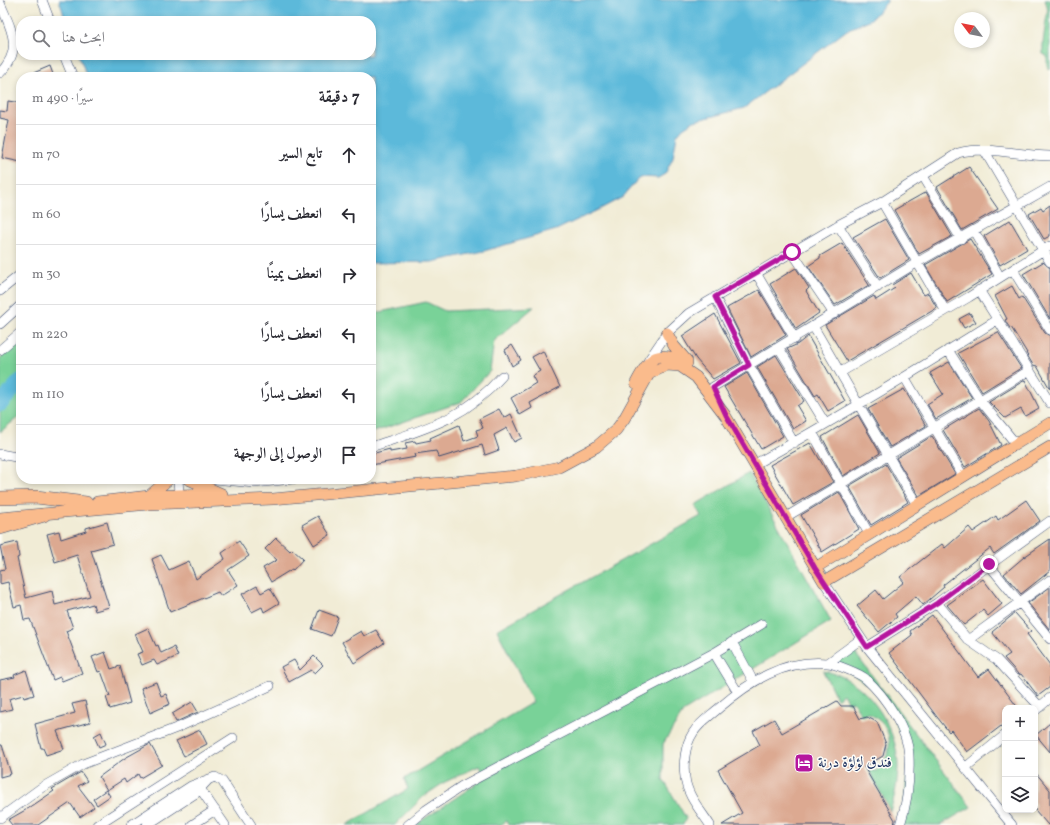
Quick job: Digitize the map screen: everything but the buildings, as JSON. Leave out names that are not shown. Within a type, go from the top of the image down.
[{"type":"highway","points":[[0,498],[36,497],[86,503]]},
{"type":"highway","points":[[0,528],[44,515]]},
{"type":"main road","points":[[667,333],[674,346],[688,363],[702,374],[713,387],[726,415],[824,582],[1050,447]]},
{"type":"main road","points":[[376,483],[527,469],[548,464],[580,450],[606,431],[619,416],[647,368],[662,355],[688,363]]},
{"type":"main road","points":[[647,368],[667,365],[686,369],[696,377],[726,415]]},
{"type":"main road","points":[[0,518],[149,504],[273,499],[516,476],[545,471],[578,458],[606,439],[624,419],[647,368]]},
{"type":"main road","points":[[815,568],[1050,423]]},
{"type":"main road","points":[[149,496],[163,484]]},
{"type":"main road","points":[[199,484],[222,494]]},
{"type":"main road","points":[[0,511],[149,496],[179,494],[274,493],[369,484]]},
{"type":"street","points":[[42,0],[48,16]]},
{"type":"street","points":[[0,3],[13,34],[14,41],[10,62],[0,73]]},
{"type":"street","points":[[66,60],[71,72]]},
{"type":"street","points":[[647,368],[667,333],[688,313],[838,225],[882,202],[958,153],[972,149],[1035,156],[1050,156]]},
{"type":"street","points":[[984,150],[1017,206],[1047,248],[1050,262]]},
{"type":"street","points":[[924,176],[960,239]]},
{"type":"street","points":[[713,387],[795,339],[813,326],[918,262],[1050,187]]},
{"type":"street","points":[[882,202],[945,310]]},
{"type":"street","points":[[838,225],[878,287]]},
{"type":"street","points":[[974,230],[1000,277]]},
{"type":"street","points":[[841,372],[1013,270],[1047,248]]},
{"type":"street","points":[[792,252],[834,314]]},
{"type":"street","points":[[1013,270],[1050,330]]},
{"type":"street","points":[[756,273],[795,339]]},
{"type":"street","points":[[0,291],[16,278]]},
{"type":"street","points":[[979,290],[1050,403]]},
{"type":"street","points":[[715,297],[749,365],[794,443]]},
{"type":"street","points":[[0,324],[16,310]]},
{"type":"street","points":[[755,464],[794,443],[825,423],[859,406],[997,320]]},
{"type":"street","points":[[813,326],[917,505]]},
{"type":"street","points":[[0,350],[16,336]]},
{"type":"street","points":[[779,348],[825,423]]},
{"type":"street","points":[[948,350],[980,400],[1016,444]]},
{"type":"street","points":[[786,517],[1030,370]]},
{"type":"street","points":[[376,445],[440,424],[452,418],[484,395],[502,376]]},
{"type":"street","points":[[905,378],[963,476]]},
{"type":"street","points":[[812,432],[869,534]]},
{"type":"street","points":[[0,454],[16,457]]},
{"type":"street","points":[[178,484],[179,494]]},
{"type":"street","points":[[867,647],[937,603],[1050,520]]},
{"type":"street","points":[[989,564],[1050,639]]},
{"type":"street","points":[[968,640],[1050,580]]},
{"type":"street","points":[[824,582],[867,647],[1012,825]]},
{"type":"street","points":[[937,603],[968,640],[997,660],[1034,705]]},
{"type":"street","points":[[408,825],[426,810],[462,786],[714,653],[762,624]]},
{"type":"street","points":[[828,663],[861,639]]},
{"type":"street","points":[[732,642],[753,681]]},
{"type":"street","points":[[714,653],[737,691]]},
{"type":"street","points":[[710,825],[692,797],[685,779],[684,766],[686,751],[692,734],[705,719],[737,691],[753,681],[772,672],[796,665],[828,663],[865,678],[902,726],[909,755],[906,805],[900,825]]},
{"type":"street","points":[[0,818],[42,788],[83,764],[179,727],[270,686]]},
{"type":"street","points":[[1038,708],[1050,698]]},
{"type":"street","points":[[966,767],[1002,737]]},
{"type":"street","points":[[97,825],[233,738]]},
{"type":"street","points":[[147,825],[199,786],[215,777],[222,781],[251,825]]},
{"type":"street","points":[[199,786],[225,825]]},
{"type":"street","points":[[131,825],[199,786]]},
{"type":"street","points":[[192,825],[215,810]]},
{"type":"green space","points":[[1045,0],[1050,0],[1050,70],[1047,66],[1047,56],[1043,54],[1043,41],[1047,11]]},
{"type":"green space","points":[[426,302],[445,311],[534,307],[494,341],[490,371],[461,402],[376,431],[376,313]]},
{"type":"green space","points":[[16,344],[16,419],[0,432],[0,358]]},
{"type":"green space","points":[[749,473],[831,621],[684,711],[663,744],[663,779],[686,818],[683,825],[509,825],[507,821],[500,825],[415,825],[485,778],[479,766],[445,782],[424,796],[395,825],[347,825],[408,789],[404,779],[533,702],[497,630],[701,516],[695,505]]},
{"type":"green space","points":[[852,649],[971,807],[940,825],[902,825],[909,755],[885,697],[835,662]]},
{"type":"green space","points":[[823,671],[838,675],[852,682],[876,705],[885,719],[892,734],[898,765],[896,788],[890,811],[869,770],[876,771],[881,766],[887,754],[889,742],[886,729],[882,723],[869,713],[862,716],[853,701],[848,703],[843,694],[837,699]]},
{"type":"water","points":[[59,0],[887,0],[887,2],[871,19],[847,30],[744,108],[694,121],[683,128],[677,135],[673,158],[665,174],[658,178],[643,177],[637,180],[623,197],[556,230],[484,251],[432,262],[376,263],[376,72],[85,72],[81,60],[376,60],[376,16],[64,16]]},
{"type":"waterway","points":[[0,404],[16,386]]},
{"type":"place","name":"فندق لؤلؤة درنة","points":[[804,763]]},
{"type":"route","points":[[792,252],[715,297],[749,365],[713,387],[726,415],[815,568],[867,647],[937,603],[989,564]]}]
